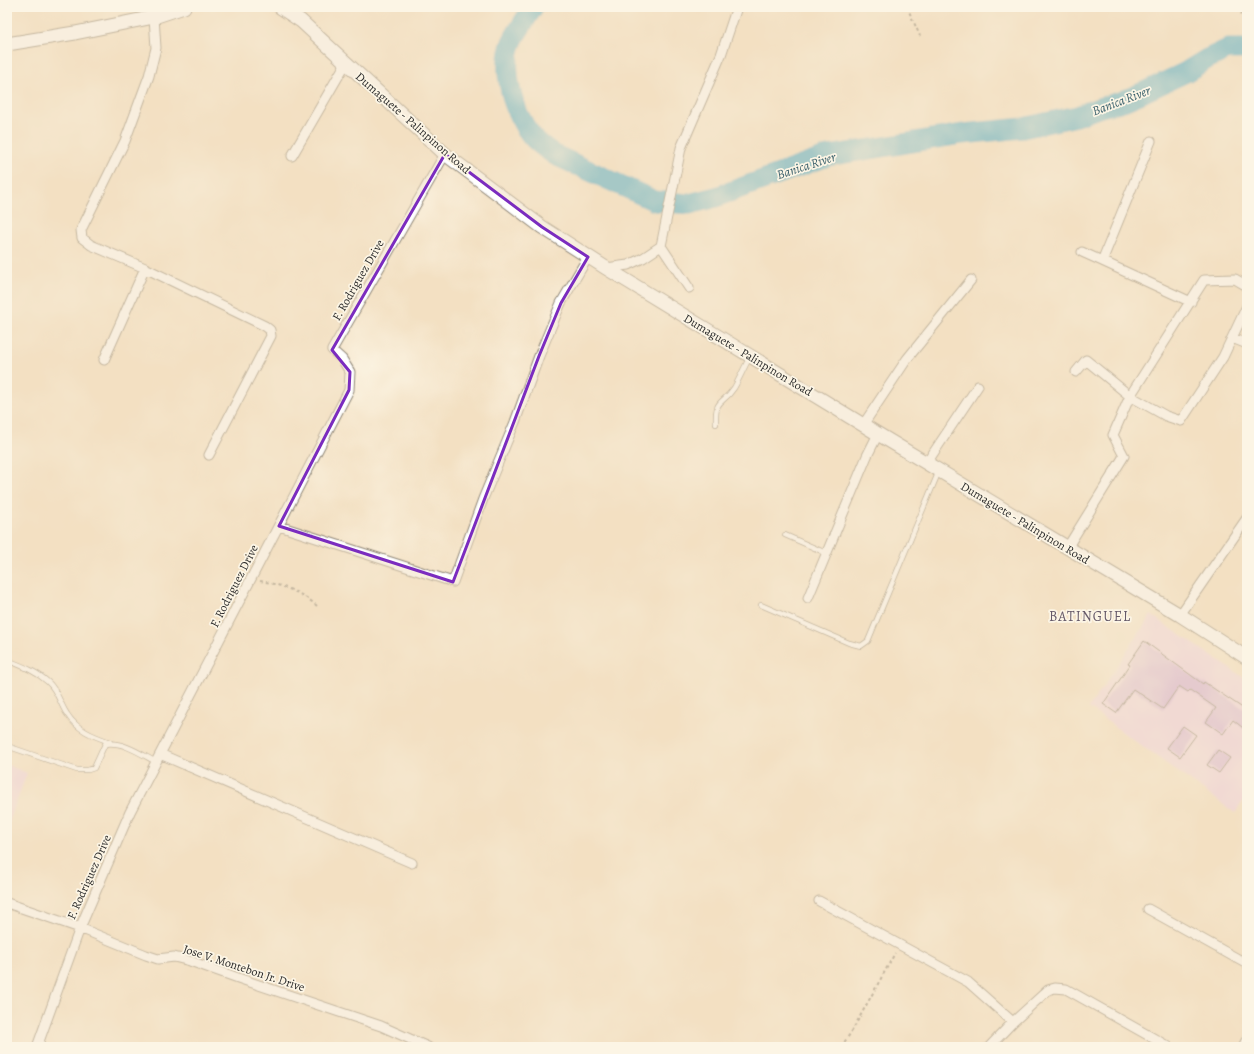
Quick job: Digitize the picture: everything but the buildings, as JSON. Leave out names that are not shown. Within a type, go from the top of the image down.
[{"type":"main road","points":[[7,44],[75,33],[154,17],[184,7]]},
{"type":"main road","name":"Dumaguete - Palinpinon Road","points":[[280,7],[301,21],[445,154],[542,227],[588,257],[926,464],[1180,615],[1247,658]]},
{"type":"street","points":[[606,268],[628,265],[643,258],[661,246],[681,148],[721,55],[738,7]]},
{"type":"street","points":[[154,17],[156,48],[150,76],[125,141],[81,230],[82,238],[91,244],[145,268],[265,326],[270,330],[271,336],[209,455]]},
{"type":"street","points":[[292,156],[346,63]]},
{"type":"street","points":[[1102,261],[1151,142]]},
{"type":"street","name":"F. Rodriguez Drive","points":[[37,1047],[80,928],[130,812],[349,390],[350,372],[342,359],[332,350],[445,154]]},
{"type":"street","points":[[661,246],[689,288]]},
{"type":"street","points":[[1082,252],[1191,302]]},
{"type":"street","points":[[279,526],[453,582],[483,499],[515,422],[547,336],[561,303],[588,257]]},
{"type":"street","points":[[104,360],[145,268]]},
{"type":"street","points":[[1067,548],[1124,456],[1112,435],[1130,396],[1204,280],[1235,279],[1247,286]]},
{"type":"street","points":[[863,425],[907,359],[971,280]]},
{"type":"street","points":[[1076,372],[1086,360],[1130,396],[1166,416],[1181,420],[1223,357],[1247,306]]},
{"type":"street","points":[[1232,338],[1247,344]]},
{"type":"street","points":[[926,464],[978,386]]},
{"type":"street","points":[[808,598],[867,456],[878,434]]},
{"type":"street","points":[[1180,615],[1247,518]]},
{"type":"street","points":[[158,758],[412,863]]},
{"type":"street","points":[[819,901],[968,982],[1013,1022]]},
{"type":"street","name":"Jose V. Montebon Jr. Drive","points":[[7,903],[80,928],[146,955],[158,958],[174,957],[190,961],[381,1026],[428,1047]]},
{"type":"street","points":[[1148,909],[1247,964]]},
{"type":"street","points":[[989,1047],[1013,1022],[1048,990],[1055,988],[1066,989],[1170,1047]]},
{"type":"street","points":[[1244,1047],[1247,1042]]},
{"type":"lane","points":[[716,424],[715,410],[721,401],[733,389],[750,356]]},
{"type":"lane","points":[[761,605],[849,643],[861,646],[868,641],[939,471]]},
{"type":"lane","points":[[785,536],[826,553]]},
{"type":"lane","points":[[7,660],[30,670],[49,683],[59,697],[67,714],[76,726],[91,735],[158,758]]},
{"type":"lane","points":[[7,746],[77,770],[88,770],[94,768],[105,744],[112,743]]},
{"type":"path","points":[[907,7],[920,36]]},
{"type":"path","points":[[1240,7],[1242,16],[1247,20]]},
{"type":"path","points":[[251,579],[269,582],[290,590],[309,599],[317,606]]},
{"type":"path","points":[[841,1047],[852,1031],[900,944]]},
{"type":"highlighted area","points":[[445,154],[542,227],[588,257],[561,303],[539,356],[453,582],[279,526],[349,390],[350,372],[332,350]]},
{"type":"shaded area","points":[[1151,615],[1247,680],[1247,796],[1235,813],[1089,708]]},
{"type":"shaded area","points":[[7,765],[27,773],[7,828]]},
{"type":"waterway","name":"Banica River","points":[[533,7],[512,42],[508,65],[508,77],[514,103],[519,115],[531,135],[539,144],[555,155],[655,201],[689,204],[716,197],[828,156],[962,134],[1023,128],[1077,116],[1123,101],[1144,92],[1186,72],[1207,59],[1228,49],[1247,49]]},
{"type":"district","name":"BATINGUEL","points":[[1090,616]]}]
